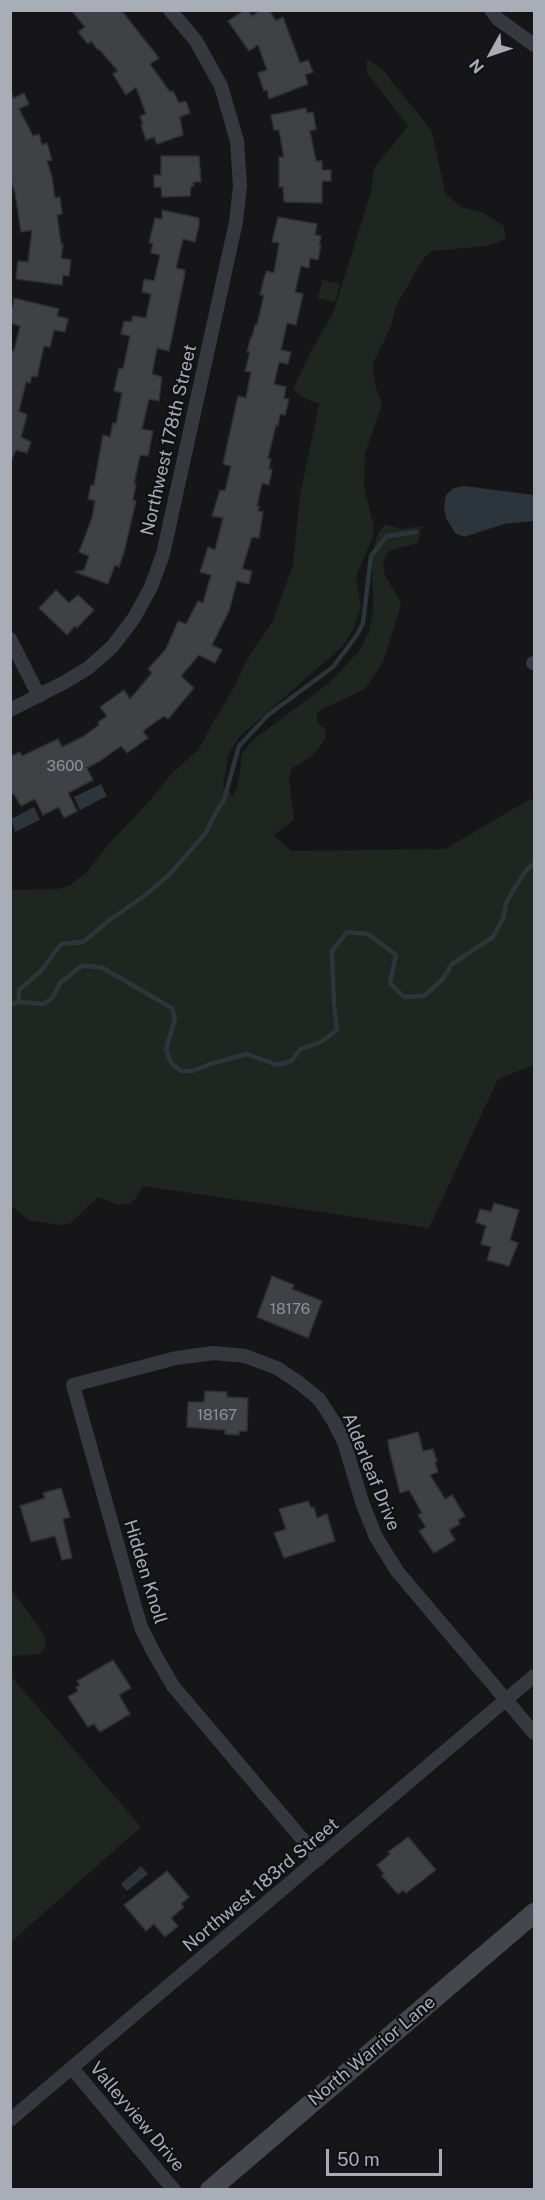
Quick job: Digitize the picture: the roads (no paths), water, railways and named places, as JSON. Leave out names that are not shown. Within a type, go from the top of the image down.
[{"type":"street","name":"Northwest 178th Street","points":[[10,710],[88,668],[112,647],[134,618],[151,587],[163,554],[236,222],[240,186],[237,141],[221,86],[196,41],[170,10]]},
{"type":"street","points":[[491,10],[498,19],[534,45]]},
{"type":"street","points":[[10,639],[39,696]]},
{"type":"street","name":"Alderleaf Drive","points":[[74,1384],[176,1358],[214,1353],[245,1356],[277,1368],[298,1382],[319,1399],[334,1422],[344,1443],[363,1505],[376,1537],[397,1570],[534,1732]]},
{"type":"street","name":"Hidden Knoll","points":[[74,1384],[141,1627],[155,1655],[173,1686],[319,1859]]},
{"type":"street","name":"Northwest 183rd Street","points":[[10,2120],[534,1676]]},
{"type":"street","name":"North Warrior Lane","points":[[210,2190],[534,1913]]},
{"type":"street","name":"Valleyview Drive","points":[[72,2068],[174,2190]]},
{"type":"waterway","points":[[19,1002],[19,990],[40,972],[61,944],[83,942],[144,896],[168,876],[205,834],[224,800],[239,746],[268,715],[333,667],[357,635],[363,623],[371,556],[387,536],[416,532]]},
{"type":"waterway","points":[[10,1004],[19,1002],[44,1004],[53,997],[60,983],[81,966],[101,967],[172,1008],[175,1019],[166,1049],[171,1063],[181,1071],[193,1071],[247,1054],[277,1065],[291,1061],[301,1049],[321,1042],[337,1030],[332,951],[347,932],[368,934],[396,955],[390,983],[404,997],[424,996],[443,979],[452,964],[493,937],[503,919],[506,903],[512,892],[527,869],[534,864]]}]
